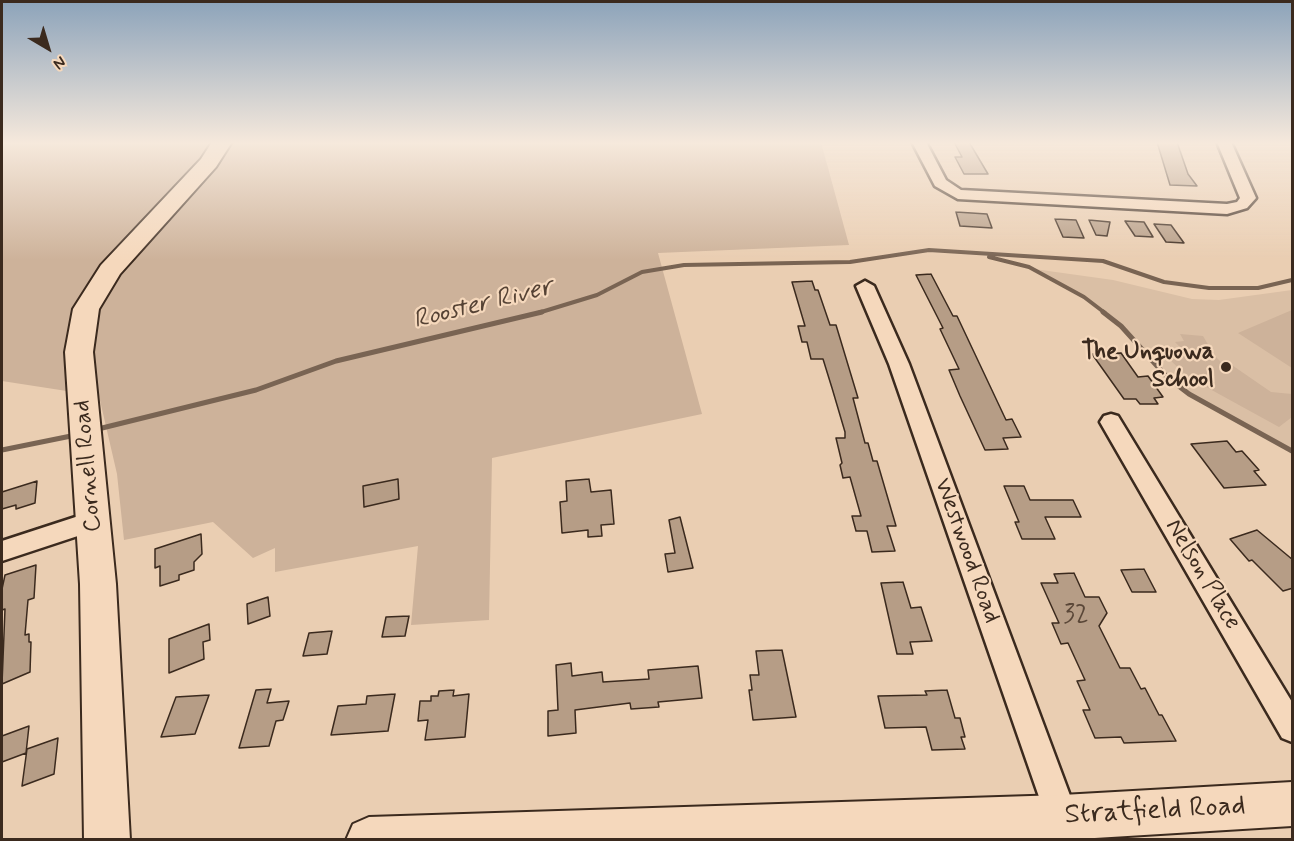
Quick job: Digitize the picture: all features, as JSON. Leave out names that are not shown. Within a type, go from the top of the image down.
[{"type":"street","name":"Cornell Road","points":[[107,840],[94,521],[79,352],[86,309],[110,270],[192,181]]},
{"type":"street","points":[[939,181],[958,194],[1227,209],[1242,205],[1248,198],[1241,181]]},
{"type":"street","name":"Westwood Road","points":[[865,286],[898,364],[1062,817]]},
{"type":"street","name":"Nelson Place","points":[[1111,422],[1293,728]]},
{"type":"street","points":[[2,551],[94,521]]},
{"type":"street","name":"Stratfield Road","points":[[369,840],[622,835],[1062,817],[1293,804]]},
{"type":"shaded area","points":[[2,181],[832,181],[849,245],[658,253],[702,414],[492,458],[489,620],[411,625],[418,546],[275,572],[275,548],[253,558],[213,522],[124,540],[117,474],[99,396],[2,381]]},
{"type":"shaded area","name":"The Unquowa School","points":[[1034,269],[1113,280],[1192,299],[1219,300],[1292,290],[1292,451],[1190,393],[1169,377],[1104,310]]},
{"type":"shaded area","points":[[1292,310],[1292,368],[1238,333]]},
{"type":"shaded area","points":[[1180,334],[1203,336],[1213,353],[1203,353],[1208,358],[1216,357],[1221,362],[1226,361],[1271,392],[1292,394],[1292,417],[1279,427],[1188,377],[1168,358],[1185,352],[1175,342],[1184,341]]},
{"type":"building","points":[[1169,181],[1193,181],[1197,186],[1170,185]]},
{"type":"building","points":[[956,212],[987,214],[992,228],[960,226]]},
{"type":"building","points":[[1055,219],[1076,220],[1084,238],[1063,237]]},
{"type":"building","points":[[1089,220],[1110,222],[1107,236],[1096,235]]},
{"type":"building","points":[[1125,221],[1144,222],[1153,237],[1135,236]]},
{"type":"building","points":[[1154,224],[1171,225],[1184,243],[1166,242]]},
{"type":"building","points":[[931,274],[953,316],[957,316],[1006,420],[1012,419],[1021,437],[1003,438],[1008,449],[985,450],[960,396],[949,370],[959,369],[940,329],[943,328],[916,275]]},
{"type":"building","points":[[812,281],[815,290],[818,290],[830,325],[836,325],[858,398],[853,398],[865,443],[868,443],[873,461],[877,461],[896,526],[887,526],[895,551],[872,552],[867,531],[856,531],[852,516],[861,516],[850,477],[843,478],[836,438],[845,438],[845,432],[823,359],[811,359],[807,342],[802,342],[798,326],[805,326],[792,282]]},
{"type":"building","points":[[1121,353],[1138,377],[1148,376],[1163,397],[1154,398],[1158,404],[1140,404],[1136,399],[1124,399],[1092,354]]},
{"type":"building","points":[[1227,441],[1236,452],[1242,451],[1259,470],[1254,471],[1266,485],[1224,488],[1191,444]]},
{"type":"building","points":[[398,479],[399,499],[364,507],[363,486]]},
{"type":"building","points":[[589,479],[591,492],[611,490],[614,524],[601,525],[602,536],[588,537],[588,530],[562,533],[560,502],[567,501],[566,481]]},
{"type":"building","points":[[37,481],[35,503],[16,509],[16,505],[2,509],[2,492]]},
{"type":"building","points":[[1004,486],[1024,486],[1030,500],[1073,500],[1081,517],[1045,517],[1055,539],[1022,539],[1015,522],[1019,522]]},
{"type":"building","points":[[680,517],[693,568],[668,572],[665,554],[675,553],[669,520]]},
{"type":"building","points":[[1257,530],[1293,560],[1293,588],[1283,591],[1252,560],[1249,561],[1230,539]]},
{"type":"building","points":[[201,534],[202,554],[194,562],[194,570],[179,575],[179,580],[160,586],[160,566],[155,568],[155,549]]},
{"type":"building","points":[[36,565],[34,598],[28,600],[25,635],[29,634],[29,642],[31,642],[30,672],[2,684],[5,609],[2,610],[2,589],[5,575]]},
{"type":"building","points":[[1144,569],[1156,592],[1132,592],[1121,570]]},
{"type":"building","points":[[1074,573],[1085,597],[1099,597],[1107,613],[1099,626],[1120,668],[1130,668],[1141,689],[1145,688],[1176,741],[1124,743],[1121,737],[1095,738],[1083,710],[1090,710],[1077,681],[1085,680],[1068,643],[1061,644],[1052,623],[1059,623],[1041,583],[1058,583],[1054,574]]},
{"type":"building","points":[[903,582],[911,608],[921,607],[932,641],[910,642],[913,654],[897,654],[881,583]]},
{"type":"building","points":[[268,597],[270,616],[248,624],[247,604]]},
{"type":"building","points":[[409,616],[405,636],[382,637],[386,617]]},
{"type":"building","points":[[209,624],[210,640],[203,642],[204,659],[169,673],[169,639]]},
{"type":"building","points":[[332,631],[327,654],[303,656],[309,633]]},
{"type":"building","points":[[782,650],[796,717],[753,720],[749,690],[752,690],[750,675],[759,675],[756,651]]},
{"type":"building","points":[[571,663],[572,676],[602,672],[603,682],[649,679],[648,670],[698,666],[702,698],[658,702],[659,707],[631,709],[630,703],[575,710],[576,733],[548,736],[548,711],[558,710],[556,665]]},
{"type":"building","points":[[271,689],[267,703],[289,701],[283,720],[276,721],[269,746],[239,748],[256,690]]},
{"type":"building","points":[[454,690],[453,696],[469,694],[465,737],[425,740],[428,720],[418,721],[420,701],[431,701],[431,696],[438,696],[439,691]]},
{"type":"building","points":[[947,690],[955,718],[960,718],[965,737],[961,737],[965,749],[932,750],[926,727],[885,728],[878,696],[927,695],[925,691]]},
{"type":"building","points":[[395,694],[388,731],[331,735],[338,706],[366,704],[367,696]]},
{"type":"building","points":[[209,695],[195,734],[161,737],[176,697]]},
{"type":"building","points":[[29,726],[26,753],[2,762],[2,736]]},
{"type":"building","points":[[58,738],[54,774],[22,786],[27,749]]},
{"type":"waterway","name":"Rooster River","points":[[539,313],[597,295],[642,272],[684,265],[850,262],[929,250],[1103,261],[1164,282],[1209,288],[1258,288],[1292,280]]},
{"type":"waterway","points":[[989,257],[1029,267],[1084,297],[1105,313]]},
{"type":"waterway","points":[[1103,312],[1121,326],[1167,377],[1189,394],[1292,451]]},
{"type":"waterway","name":"Rooster River","points":[[94,430],[256,390],[336,361],[539,313]]},
{"type":"waterway","name":"Rooster River","points":[[2,450],[76,435]]},
{"type":"place","name":"The Unquowa School","points":[[1226,367]]}]
